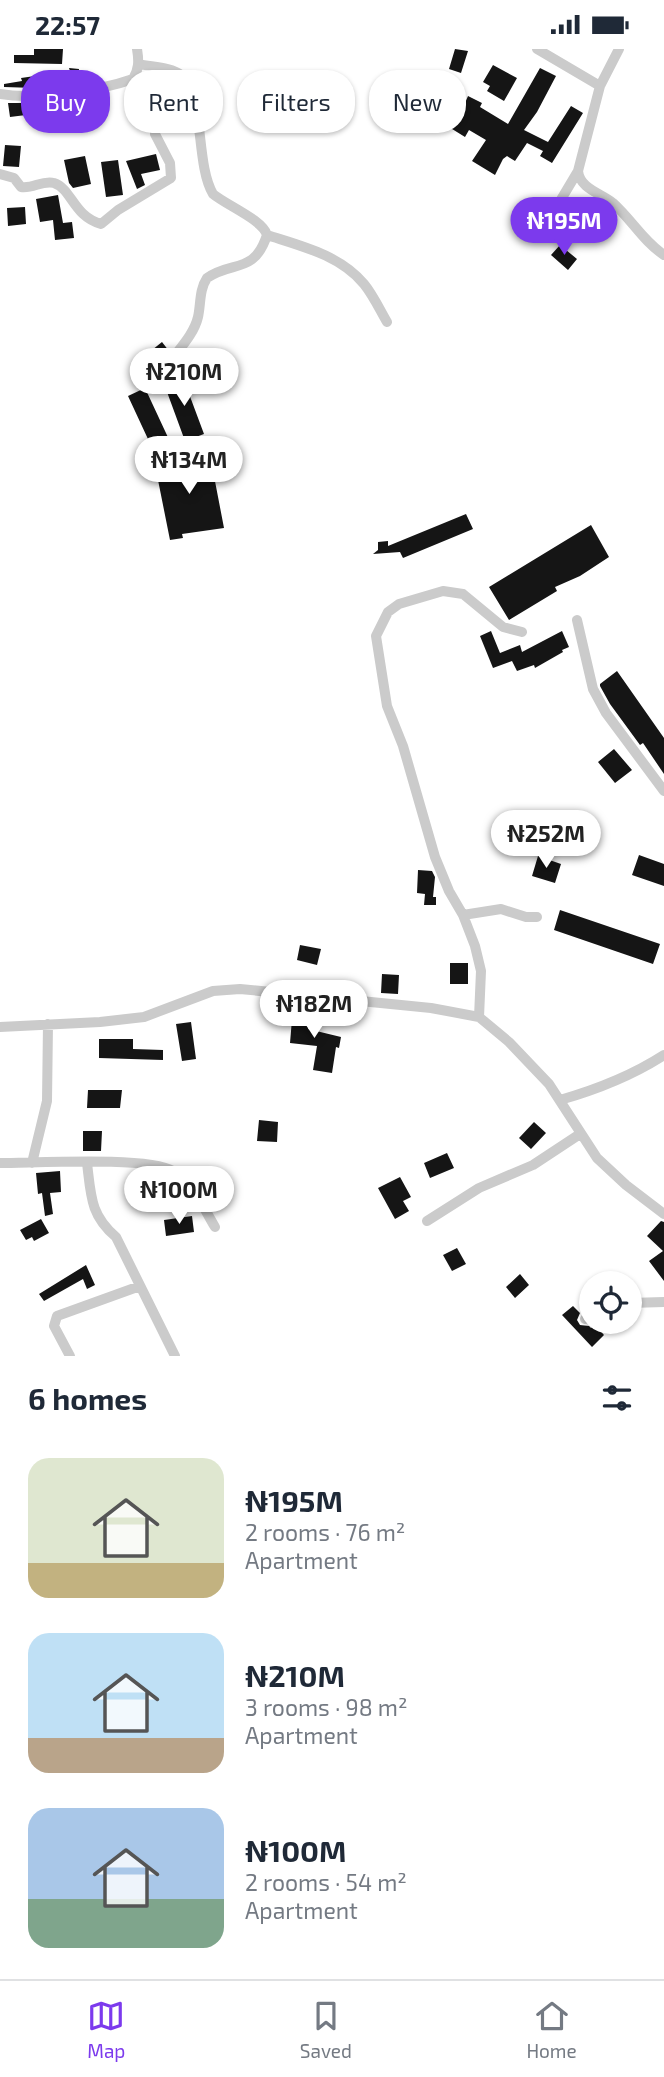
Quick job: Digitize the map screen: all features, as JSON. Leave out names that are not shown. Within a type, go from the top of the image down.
[{"type":"street","points":[[0,174],[14,178],[21,187],[26,188],[39,183],[55,183],[63,188],[76,208],[89,221],[101,224],[118,210],[172,178],[170,163],[155,134],[155,123],[138,69],[137,49]]},
{"type":"street","points":[[537,49],[600,86]]},
{"type":"street","points":[[532,230],[550,218],[578,171],[600,86],[619,49]]},
{"type":"street","points":[[0,94],[23,97],[116,85],[133,79],[138,69]]},
{"type":"street","points":[[138,69],[184,76],[196,103],[201,159],[208,187],[218,198],[266,230],[267,235],[259,254],[207,278],[203,284],[198,318],[192,332],[170,362]]},
{"type":"street","points":[[578,171],[582,182],[612,203],[648,245],[664,255]]},
{"type":"street","points":[[267,235],[316,251],[348,268],[365,285],[387,323]]},
{"type":"street","points":[[479,1017],[481,971],[475,946],[435,857],[423,810],[387,706],[376,636],[388,612],[399,604],[443,591],[463,594],[503,627],[522,632]]},
{"type":"street","points":[[577,620],[593,689],[606,713],[664,791]]},
{"type":"street","points":[[463,915],[501,909],[526,917],[537,917]]},
{"type":"street","points":[[0,1027],[100,1023],[144,1017],[214,991],[240,989],[431,1009],[479,1017],[549,1084],[597,1158],[626,1185],[664,1214]]},
{"type":"street","points":[[32,1163],[47,1101],[48,1024]]},
{"type":"street","points":[[560,1100],[581,1094],[650,1064],[664,1055]]},
{"type":"street","points":[[569,1116],[581,1094]]},
{"type":"street","points":[[428,1221],[479,1188],[533,1165],[580,1134]]},
{"type":"street","points":[[0,1163],[141,1163],[173,1171],[192,1189],[215,1227]]},
{"type":"street","points":[[87,1163],[93,1206],[102,1225],[116,1237],[175,1356]]},
{"type":"street","points":[[70,1356],[54,1326],[57,1316],[140,1286]]},
{"type":"street","points":[[642,1303],[664,1302]]},
{"type":"building","points":[[34,49],[63,49],[62,64],[14,63],[14,55],[34,55]]},
{"type":"building","points":[[455,49],[468,51],[462,70],[449,69]]},
{"type":"building","points":[[493,65],[517,78],[504,101],[487,91],[490,86],[483,82]]},
{"type":"building","points":[[540,68],[556,76],[524,130],[548,142],[571,106],[583,113],[552,163],[540,156],[543,151],[527,143],[515,161],[507,156],[503,159],[495,175],[472,161],[486,140],[469,130],[465,137],[459,133],[466,133],[468,96],[482,103],[480,107],[508,124]]},
{"type":"building","points":[[21,81],[21,88],[4,87],[4,84]]},
{"type":"building","points":[[8,103],[21,103],[21,116],[10,117]]},
{"type":"building","points":[[5,145],[21,146],[19,167],[3,166]]},
{"type":"building","points":[[156,154],[160,170],[141,174],[145,185],[137,189],[126,161]]},
{"type":"building","points":[[85,156],[91,184],[73,188],[69,183],[64,160]]},
{"type":"building","points":[[118,160],[123,195],[106,197],[101,162]]},
{"type":"building","points":[[58,195],[63,223],[72,222],[74,238],[55,240],[53,220],[40,222],[36,199]]},
{"type":"building","points":[[25,207],[26,224],[8,226],[7,208]]},
{"type":"building","points":[[560,245],[577,259],[568,270],[551,255]]},
{"type":"building","points":[[162,342],[169,351],[162,362],[146,375],[137,362]]},
{"type":"building","points":[[182,375],[204,434],[185,441],[163,381]]},
{"type":"building","points":[[145,388],[172,446],[154,452],[128,396]]},
{"type":"building","points":[[209,450],[224,528],[182,534],[183,538],[170,540],[154,460],[176,456],[188,480],[198,476],[189,453]]},
{"type":"building","points":[[466,514],[473,529],[403,558],[400,552],[373,554],[378,550],[378,542],[388,541],[388,546]]},
{"type":"building","points":[[591,525],[609,557],[580,576],[555,587],[557,591],[509,620],[489,587]]},
{"type":"building","points":[[491,631],[500,653],[520,645],[522,652],[562,631],[569,647],[535,668],[534,665],[517,671],[512,661],[493,668],[480,636]]},
{"type":"building","points":[[617,671],[664,738],[664,774],[643,743],[640,745],[610,704],[600,686]]},
{"type":"building","points":[[614,749],[632,770],[615,783],[598,762]]},
{"type":"building","points":[[639,855],[664,864],[664,886],[632,875]]},
{"type":"building","points":[[538,856],[561,864],[555,883],[532,876]]},
{"type":"building","points":[[418,870],[432,871],[435,877],[433,897],[436,897],[436,905],[424,905],[425,894],[417,893]]},
{"type":"building","points":[[560,910],[660,944],[653,964],[554,930]]},
{"type":"building","points":[[300,945],[321,949],[317,965],[297,960]]},
{"type":"building","points":[[450,963],[468,963],[468,984],[450,984]]},
{"type":"building","points":[[382,974],[399,975],[398,994],[381,993]]},
{"type":"building","points":[[293,1007],[309,1009],[308,1029],[341,1037],[339,1048],[336,1047],[332,1073],[313,1070],[317,1046],[290,1043]]},
{"type":"building","points":[[191,1022],[196,1059],[182,1061],[176,1024]]},
{"type":"building","points":[[99,1039],[133,1039],[133,1049],[163,1050],[163,1060],[99,1058]]},
{"type":"building","points":[[88,1090],[122,1090],[120,1108],[87,1108]]},
{"type":"building","points":[[259,1120],[278,1122],[277,1142],[257,1141]]},
{"type":"building","points":[[534,1122],[546,1133],[531,1149],[519,1138]]},
{"type":"building","points":[[83,1131],[102,1131],[101,1151],[83,1151]]},
{"type":"building","points":[[447,1153],[454,1168],[430,1178],[424,1163]]},
{"type":"building","points":[[60,1171],[61,1192],[50,1193],[53,1214],[45,1216],[42,1193],[38,1194],[36,1173]]},
{"type":"building","points":[[400,1177],[411,1197],[403,1201],[409,1211],[395,1219],[378,1188]]},
{"type":"building","points":[[192,1216],[194,1232],[166,1236],[164,1220]]},
{"type":"building","points":[[41,1219],[49,1233],[34,1241],[32,1237],[26,1240],[20,1230]]},
{"type":"building","points":[[661,1221],[664,1222],[664,1281],[649,1261],[663,1251],[647,1236]]},
{"type":"building","points":[[457,1248],[466,1264],[452,1271],[443,1255]]},
{"type":"building","points":[[86,1265],[95,1285],[87,1289],[83,1279],[44,1301],[39,1294]]},
{"type":"building","points":[[520,1274],[529,1285],[515,1298],[506,1287]]},
{"type":"building","points":[[573,1306],[579,1312],[579,1333],[562,1315]]},
{"type":"building","points":[[580,1334],[603,1334],[592,1347]]}]
